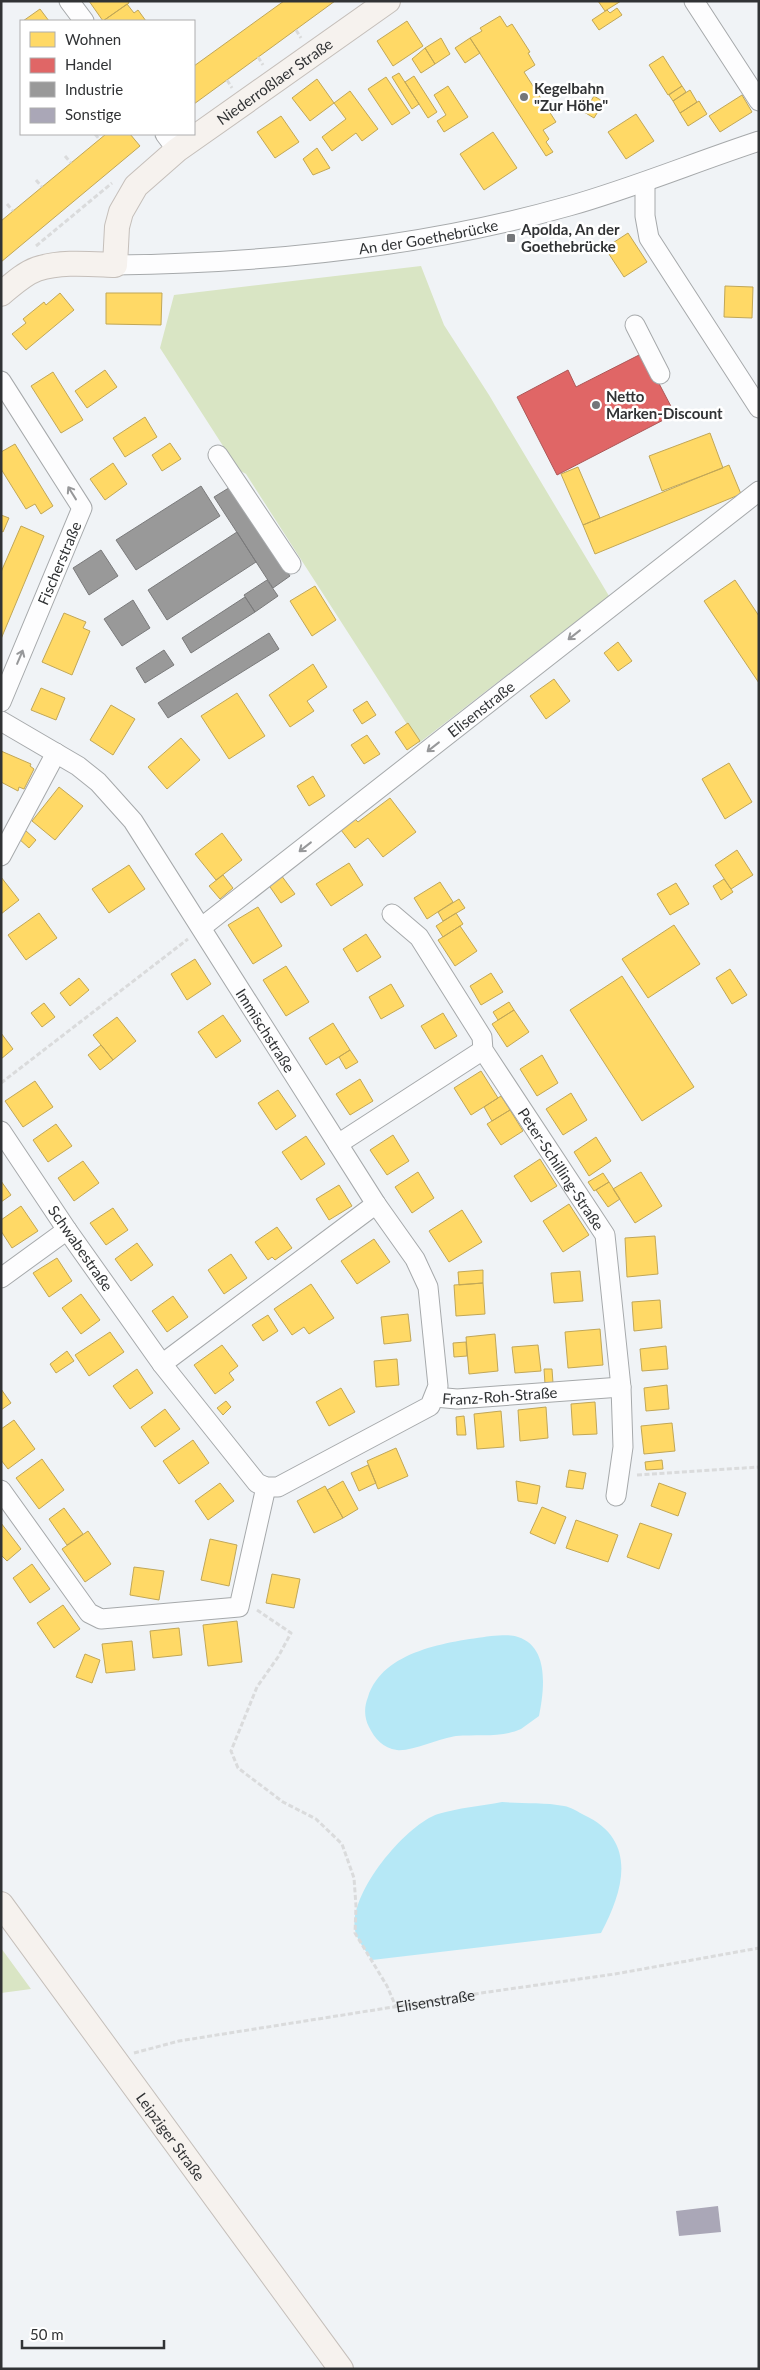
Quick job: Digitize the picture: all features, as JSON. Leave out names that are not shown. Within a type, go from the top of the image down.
[{"type":"main road","name":"Niederroßlaer Straße","points":[[195,126],[388,1]]},
{"type":"main road","name":"Niederroßlaer Straße","points":[[115,265],[117,227],[129,197],[171,142],[182,135]]},
{"type":"main road","points":[[1,294],[21,278],[36,270],[66,264],[115,265]]},
{"type":"main road","name":"Leipziger Straße","points":[[1,1904],[341,2369]]},
{"type":"street","points":[[69,1],[83,20]]},
{"type":"street","points":[[694,1],[759,101]]},
{"type":"street","name":"An der Goethebrücke","points":[[115,265],[297,257],[356,250],[509,221],[568,207],[645,184],[759,141]]},
{"type":"street","points":[[645,184],[645,216],[649,238],[759,408]]},
{"type":"street","points":[[635,325],[660,374]]},
{"type":"street","name":"Fischerstraße","points":[[1,381],[82,508],[1,702]]},
{"type":"street","points":[[218,455],[292,564]]},
{"type":"street","name":"Elisenstraße","points":[[202,927],[759,491]]},
{"type":"street","name":"Immischstraße","points":[[1,721],[78,766],[98,782],[133,821],[376,1204],[416,1259],[428,1287],[438,1386],[435,1397]]},
{"type":"street","points":[[1,856],[56,753]]},
{"type":"street","name":"Peter-Schilling-Straße","points":[[392,914],[419,938],[482,1037],[483,1050],[605,1235],[621,1387]]},
{"type":"street","points":[[338,1144],[483,1050]]},
{"type":"street","name":"Schwabestraße","points":[[1,1131],[67,1230],[162,1364],[257,1484],[266,1487]]},
{"type":"street","points":[[162,1364],[376,1204]]},
{"type":"street","points":[[1,1278],[67,1230]]},
{"type":"street","points":[[616,1496],[623,1447],[621,1387]]},
{"type":"street","name":"Franz-Roh-Straße","points":[[266,1487],[278,1487],[430,1406],[435,1397],[457,1399],[621,1387]]},
{"type":"street","points":[[1,1490],[89,1613],[101,1619],[239,1607],[266,1487]]},
{"type":"path","points":[[96,135],[100,139]]},
{"type":"path","points":[[65,156],[71,163]]},
{"type":"path","points":[[36,180],[42,187]]},
{"type":"path","points":[[29,252],[113,182]]},
{"type":"path","points":[[7,204],[13,211]]},
{"type":"path","points":[[1,1083],[202,927]]},
{"type":"path","points":[[619,1476],[717,1468],[759,1467]]},
{"type":"path","points":[[241,1599],[291,1633],[278,1657],[257,1687],[231,1751],[238,1768],[283,1802],[316,1819],[342,1844],[354,1878],[355,1933],[387,1986],[396,2007]]},
{"type":"path","name":"Elisenstraße","points":[[116,2062],[136,2052],[179,2041],[614,1974],[759,1948]]},
{"type":"green space","points":[[421,266],[444,325],[489,395],[609,596],[419,743],[246,474],[239,470],[234,463],[160,348],[174,295]]},
{"type":"green space","points":[[1,1948],[31,1989],[1,1993]]},
{"type":"water","points":[[491,1636],[515,1636],[528,1642],[535,1650],[540,1660],[543,1683],[539,1716],[521,1729],[506,1734],[456,1736],[403,1750],[388,1747],[377,1739],[367,1723],[365,1716],[366,1704],[376,1681],[387,1668],[419,1651],[456,1641]]},
{"type":"water","points":[[502,1802],[549,1804],[567,1807],[601,1825],[613,1838],[619,1852],[621,1867],[620,1883],[616,1900],[601,1933],[372,1960],[357,1937],[355,1919],[359,1902],[368,1883],[394,1847],[410,1832],[438,1814]]},
{"type":"building: Wohnen","points":[[89,1],[128,1],[129,3],[102,20]]},
{"type":"building: Wohnen","points":[[284,1],[335,1],[195,103],[195,65]]},
{"type":"building: Wohnen","points":[[598,1],[621,1],[605,11]]},
{"type":"building: Wohnen","points":[[127,4],[134,13],[138,10],[145,20],[104,20]]},
{"type":"building: Wohnen","points":[[617,8],[622,15],[599,30],[592,20],[607,10],[610,13]]},
{"type":"building: Wohnen","points":[[40,9],[48,20],[24,20]]},
{"type":"building: Wohnen","name":"Kegelbahn \"Zur Höhe\"","points":[[500,16],[507,27],[512,24],[530,52],[528,53],[535,65],[524,72],[556,122],[543,130],[549,139],[546,142],[553,152],[546,156],[470,38],[482,31],[480,28]]},
{"type":"building: Wohnen","points":[[407,21],[423,46],[393,66],[377,41]]},
{"type":"building: Wohnen","points":[[441,38],[450,54],[435,64],[425,48]]},
{"type":"building: Wohnen","points":[[470,38],[480,53],[465,63],[455,48]]},
{"type":"building: Wohnen","points":[[425,48],[435,64],[421,73],[412,59]]},
{"type":"building: Wohnen","points":[[663,56],[682,86],[668,95],[649,65]]},
{"type":"building: Wohnen","points":[[399,73],[419,104],[412,109],[392,77]]},
{"type":"building: Wohnen","points":[[414,76],[437,112],[428,118],[405,82]]},
{"type":"building: Wohnen","points":[[386,77],[410,113],[392,125],[368,89]]},
{"type":"building: Wohnen","points":[[317,79],[334,103],[310,121],[292,98]]},
{"type":"building: Wohnen","points":[[448,86],[468,117],[444,132],[437,121],[446,115],[434,95]]},
{"type":"building: Wohnen","points":[[682,86],[686,92],[673,101],[669,95]]},
{"type":"building: Wohnen","points":[[690,90],[697,102],[680,113],[673,101]]},
{"type":"building: Wohnen","points":[[350,91],[378,129],[362,141],[356,133],[332,151],[322,137],[346,119],[334,103]]},
{"type":"building: Wohnen","points":[[742,95],[752,112],[720,132],[709,116]]},
{"type":"building: Wohnen","points":[[594,96],[604,102],[594,118],[584,112]]},
{"type":"building: Wohnen","points":[[699,101],[707,114],[688,126],[680,113]]},
{"type":"building: Wohnen","points":[[636,114],[654,141],[626,159],[608,132]]},
{"type":"building: Wohnen","points":[[281,116],[299,142],[275,158],[257,132]]},
{"type":"building: Wohnen","points":[[493,132],[517,168],[484,190],[460,154]]},
{"type":"building: Wohnen","points":[[105,135],[131,135],[140,146],[1,262],[1,221]]},
{"type":"building: Wohnen","points":[[317,148],[330,168],[313,175],[303,159]]},
{"type":"building: Wohnen","points":[[628,233],[647,262],[624,277],[605,248]]},
{"type":"building: Wohnen","points":[[725,286],[753,287],[752,318],[724,317]]},
{"type":"building: Wohnen","points":[[60,293],[74,310],[26,350],[12,334],[26,323],[23,319],[44,302],[46,305]]},
{"type":"building: Wohnen","points":[[106,293],[162,293],[161,325],[106,324]]},
{"type":"building: Wohnen","points":[[105,370],[117,387],[87,408],[75,391]]},
{"type":"building: Wohnen","points":[[53,372],[83,420],[61,433],[31,386]]},
{"type":"building: Wohnen","points":[[145,417],[157,437],[125,457],[113,438]]},
{"type":"building: Wohnen","points":[[710,433],[723,468],[662,491],[649,456]]},
{"type":"building: Wohnen","points":[[170,443],[181,459],[162,471],[152,455]]},
{"type":"building: Wohnen","points":[[15,444],[53,506],[41,514],[35,504],[26,509],[1,469],[1,452]]},
{"type":"building: Wohnen","points":[[113,463],[127,484],[105,500],[90,479]]},
{"type":"building: Wohnen","points":[[729,465],[741,494],[595,554],[583,525]]},
{"type":"building: Wohnen","points":[[578,467],[600,518],[583,525],[561,474]]},
{"type":"building: Wohnen","points":[[1,515],[9,518],[3,532],[1,531]]},
{"type":"building: Wohnen","points":[[21,526],[44,536],[1,639],[1,572]]},
{"type":"building: Wohnen","points":[[735,580],[759,616],[759,683],[704,601]]},
{"type":"building: Wohnen","points":[[315,586],[336,620],[312,636],[290,601]]},
{"type":"building: Wohnen","points":[[64,613],[86,622],[83,628],[90,631],[72,675],[42,662]]},
{"type":"building: Wohnen","points":[[618,642],[632,661],[618,671],[604,653]]},
{"type":"building: Wohnen","points":[[313,664],[327,687],[307,701],[314,711],[290,727],[269,695]]},
{"type":"building: Wohnen","points":[[554,679],[570,701],[546,719],[530,696]]},
{"type":"building: Wohnen","points":[[41,688],[65,698],[56,720],[31,710]]},
{"type":"building: Wohnen","points":[[237,693],[265,736],[229,759],[201,716]]},
{"type":"building: Wohnen","points":[[367,701],[376,715],[362,724],[353,710]]},
{"type":"building: Wohnen","points":[[111,705],[135,719],[113,755],[90,740]]},
{"type":"building: Wohnen","points":[[408,723],[420,741],[407,750],[395,732]]},
{"type":"building: Wohnen","points":[[367,735],[380,754],[364,764],[351,745]]},
{"type":"building: Wohnen","points":[[181,738],[200,760],[167,789],[148,767]]},
{"type":"building: Wohnen","points":[[1,751],[31,764],[30,766],[34,769],[24,789],[19,787],[18,791],[1,782]]},
{"type":"building: Wohnen","points":[[729,763],[752,802],[725,819],[702,779]]},
{"type":"building: Wohnen","points":[[313,776],[325,796],[309,806],[297,786]]},
{"type":"building: Wohnen","points":[[59,787],[83,806],[55,840],[32,821]]},
{"type":"building: Wohnen","points":[[390,798],[416,832],[383,857],[368,838],[355,848],[341,830],[355,819],[358,822]]},
{"type":"building: Wohnen","points":[[25,830],[36,840],[29,848],[18,838]]},
{"type":"building: Wohnen","points":[[222,833],[242,860],[216,880],[195,854]]},
{"type":"building: Wohnen","points":[[737,850],[753,875],[731,889],[715,865]]},
{"type":"building: Wohnen","points":[[349,863],[363,885],[331,906],[316,884]]},
{"type":"building: Wohnen","points":[[129,865],[145,889],[109,913],[92,889]]},
{"type":"building: Wohnen","points":[[223,875],[233,888],[220,899],[209,886]]},
{"type":"building: Wohnen","points":[[281,875],[295,894],[281,903],[268,884]]},
{"type":"building: Wohnen","points":[[1,877],[19,900],[1,914]]},
{"type":"building: Wohnen","points":[[724,879],[733,892],[721,900],[713,886]]},
{"type":"building: Wohnen","points":[[440,882],[453,902],[427,919],[414,898]]},
{"type":"building: Wohnen","points":[[676,883],[689,904],[670,915],[657,894]]},
{"type":"building: Wohnen","points":[[459,899],[465,908],[443,921],[438,912]]},
{"type":"building: Wohnen","points":[[258,907],[282,946],[253,964],[228,925]]},
{"type":"building: Wohnen","points":[[39,913],[57,938],[26,960],[8,935]]},
{"type":"building: Wohnen","points":[[456,913],[463,924],[443,937],[436,926]]},
{"type":"building: Wohnen","points":[[674,925],[700,964],[648,998],[622,959]]},
{"type":"building: Wohnen","points":[[460,926],[477,951],[455,966],[438,940]]},
{"type":"building: Wohnen","points":[[366,934],[381,957],[357,972],[343,949]]},
{"type":"building: Wohnen","points":[[195,959],[211,984],[187,1000],[171,974]]},
{"type":"building: Wohnen","points":[[286,966],[309,1002],[286,1016],[263,980]]},
{"type":"building: Wohnen","points":[[730,969],[747,995],[732,1004],[716,978]]},
{"type":"building: Wohnen","points":[[491,973],[503,992],[481,1005],[470,986]]},
{"type":"building: Wohnen","points":[[622,976],[694,1087],[642,1121],[570,1010]]},
{"type":"building: Wohnen","points":[[79,978],[89,990],[70,1006],[60,993]]},
{"type":"building: Wohnen","points":[[391,984],[404,1006],[381,1019],[369,997]]},
{"type":"building: Wohnen","points":[[509,1002],[514,1010],[498,1020],[493,1012]]},
{"type":"building: Wohnen","points":[[44,1003],[55,1017],[42,1027],[31,1013]]},
{"type":"building: Wohnen","points":[[514,1010],[529,1032],[507,1047],[492,1024]]},
{"type":"building: Wohnen","points":[[443,1013],[457,1036],[435,1049],[421,1026]]},
{"type":"building: Wohnen","points":[[223,1015],[241,1041],[216,1058],[198,1032]]},
{"type":"building: Wohnen","points":[[117,1017],[136,1041],[113,1060],[93,1035]]},
{"type":"building: Wohnen","points":[[333,1023],[350,1050],[326,1065],[309,1038]]},
{"type":"building: Wohnen","points":[[1,1033],[13,1049],[1,1059]]},
{"type":"building: Wohnen","points":[[101,1045],[113,1060],[100,1070],[88,1055]]},
{"type":"building: Wohnen","points":[[350,1050],[358,1062],[346,1069],[339,1057]]},
{"type":"building: Wohnen","points":[[542,1055],[558,1083],[537,1096],[520,1069]]},
{"type":"building: Wohnen","points":[[481,1071],[498,1098],[471,1115],[454,1088]]},
{"type":"building: Wohnen","points":[[360,1079],[373,1101],[350,1115],[336,1094]]},
{"type":"building: Wohnen","points":[[35,1081],[53,1107],[23,1127],[5,1101]]},
{"type":"building: Wohnen","points":[[278,1090],[296,1116],[276,1130],[258,1103]]},
{"type":"building: Wohnen","points":[[571,1093],[587,1120],[563,1135],[546,1109]]},
{"type":"building: Wohnen","points":[[501,1096],[510,1110],[492,1121],[484,1107]]},
{"type":"building: Wohnen","points":[[510,1110],[523,1131],[501,1145],[487,1124]]},
{"type":"building: Wohnen","points":[[56,1124],[72,1146],[48,1162],[33,1140]]},
{"type":"building: Wohnen","points":[[393,1135],[409,1161],[387,1175],[370,1150]]},
{"type":"building: Wohnen","points":[[306,1136],[325,1164],[301,1180],[282,1152]]},
{"type":"building: Wohnen","points":[[596,1137],[611,1161],[589,1176],[574,1152]]},
{"type":"building: Wohnen","points":[[540,1159],[557,1186],[531,1202],[514,1176]]},
{"type":"building: Wohnen","points":[[83,1161],[99,1183],[74,1201],[58,1178]]},
{"type":"building: Wohnen","points":[[418,1172],[434,1198],[412,1213],[395,1187]]},
{"type":"building: Wohnen","points":[[641,1172],[662,1206],[635,1223],[613,1189]]},
{"type":"building: Wohnen","points":[[603,1173],[609,1182],[594,1191],[588,1182]]},
{"type":"building: Wohnen","points":[[1,1181],[11,1195],[1,1202]]},
{"type":"building: Wohnen","points":[[609,1182],[620,1199],[608,1207],[596,1190]]},
{"type":"building: Wohnen","points":[[339,1185],[352,1206],[329,1220],[316,1199]]},
{"type":"building: Wohnen","points":[[569,1204],[589,1235],[563,1252],[543,1221]]},
{"type":"building: Wohnen","points":[[21,1206],[38,1231],[12,1248],[1,1231],[1,1220]]},
{"type":"building: Wohnen","points":[[113,1208],[128,1230],[106,1245],[90,1223]]},
{"type":"building: Wohnen","points":[[462,1210],[482,1242],[449,1262],[429,1231]]},
{"type":"building: Wohnen","points":[[277,1227],[292,1248],[275,1260],[272,1257],[268,1260],[255,1242]]},
{"type":"building: Wohnen","points":[[655,1236],[658,1274],[627,1277],[625,1238]]},
{"type":"building: Wohnen","points":[[374,1239],[390,1262],[357,1284],[341,1261]]},
{"type":"building: Wohnen","points":[[137,1243],[153,1265],[131,1281],[115,1259]]},
{"type":"building: Wohnen","points":[[231,1254],[247,1278],[224,1294],[208,1270]]},
{"type":"building: Wohnen","points":[[57,1258],[72,1281],[49,1297],[33,1273]]},
{"type":"building: Wohnen","points":[[483,1270],[483,1283],[459,1285],[458,1272]]},
{"type":"building: Wohnen","points":[[580,1271],[583,1301],[554,1303],[551,1273]]},
{"type":"building: Wohnen","points":[[483,1283],[485,1314],[456,1316],[454,1285]]},
{"type":"building: Wohnen","points":[[311,1284],[334,1318],[309,1334],[304,1327],[292,1335],[274,1309]]},
{"type":"building: Wohnen","points":[[81,1294],[100,1320],[81,1334],[62,1308]]},
{"type":"building: Wohnen","points":[[173,1296],[188,1317],[167,1332],[152,1311]]},
{"type":"building: Wohnen","points":[[660,1300],[662,1328],[634,1331],[632,1302]]},
{"type":"building: Wohnen","points":[[408,1314],[411,1341],[384,1344],[381,1317]]},
{"type":"building: Wohnen","points":[[268,1315],[278,1331],[263,1341],[252,1325]]},
{"type":"building: Wohnen","points":[[600,1329],[603,1365],[568,1368],[565,1332]]},
{"type":"building: Wohnen","points":[[110,1332],[124,1352],[89,1376],[75,1355]]},
{"type":"building: Wohnen","points":[[495,1334],[498,1371],[469,1374],[466,1337]]},
{"type":"building: Wohnen","points":[[466,1342],[467,1356],[454,1357],[453,1343]]},
{"type":"building: Wohnen","points":[[222,1345],[238,1366],[229,1373],[234,1380],[215,1394],[194,1365]]},
{"type":"building: Wohnen","points":[[538,1345],[541,1371],[515,1373],[512,1347]]},
{"type":"building: Wohnen","points":[[666,1346],[668,1369],[642,1371],[640,1349]]},
{"type":"building: Wohnen","points":[[67,1351],[74,1361],[56,1373],[50,1364]]},
{"type":"building: Wohnen","points":[[397,1359],[399,1385],[376,1387],[374,1361]]},
{"type":"building: Wohnen","points":[[137,1369],[153,1393],[130,1409],[113,1386]]},
{"type":"building: Wohnen","points":[[544,1369],[552,1369],[553,1383],[545,1384]]},
{"type":"building: Wohnen","points":[[667,1385],[669,1409],[646,1411],[644,1388]]},
{"type":"building: Wohnen","points":[[341,1388],[355,1412],[329,1426],[316,1402]]},
{"type":"building: Wohnen","points":[[1,1389],[11,1403],[1,1410]]},
{"type":"building: Wohnen","points":[[226,1401],[231,1407],[223,1415],[217,1408]]},
{"type":"building: Wohnen","points":[[595,1402],[597,1434],[573,1435],[571,1404]]},
{"type":"building: Wohnen","points":[[546,1407],[548,1438],[520,1441],[518,1410]]},
{"type":"building: Wohnen","points":[[165,1409],[180,1429],[155,1447],[141,1427]]},
{"type":"building: Wohnen","points":[[501,1411],[504,1447],[477,1449],[474,1414]]},
{"type":"building: Wohnen","points":[[464,1416],[466,1435],[457,1435],[456,1417]]},
{"type":"building: Wohnen","points":[[14,1420],[35,1449],[8,1469],[1,1460],[1,1429]]},
{"type":"building: Wohnen","points":[[672,1423],[675,1451],[644,1454],[641,1426]]},
{"type":"building: Wohnen","points":[[193,1440],[209,1463],[179,1484],[163,1461]]},
{"type":"building: Wohnen","points":[[396,1448],[408,1476],[378,1489],[367,1461]]},
{"type":"building: Wohnen","points":[[42,1459],[64,1490],[39,1509],[16,1478]]},
{"type":"building: Wohnen","points":[[662,1460],[663,1469],[646,1470],[645,1462]]},
{"type":"building: Wohnen","points":[[368,1465],[376,1483],[359,1491],[351,1473]]},
{"type":"building: Wohnen","points":[[569,1470],[586,1473],[583,1489],[566,1487]]},
{"type":"building: Wohnen","points":[[343,1481],[358,1509],[343,1518],[327,1490]]},
{"type":"building: Wohnen","points":[[516,1481],[540,1486],[537,1504],[518,1501]]},
{"type":"building: Wohnen","points":[[220,1483],[234,1501],[208,1520],[195,1501]]},
{"type":"building: Wohnen","points":[[659,1483],[686,1493],[678,1516],[651,1506]]},
{"type":"building: Wohnen","points":[[325,1486],[343,1518],[314,1533],[297,1501]]},
{"type":"building: Wohnen","points":[[542,1507],[566,1517],[555,1544],[530,1533]]},
{"type":"building: Wohnen","points":[[64,1508],[83,1534],[67,1545],[49,1519]]},
{"type":"building: Wohnen","points":[[576,1520],[618,1535],[608,1562],[566,1548]]},
{"type":"building: Wohnen","points":[[1,1523],[21,1549],[7,1561],[1,1555]]},
{"type":"building: Wohnen","points":[[640,1523],[672,1534],[659,1569],[627,1557]]},
{"type":"building: Wohnen","points":[[88,1531],[111,1564],[85,1582],[62,1549]]},
{"type":"building: Wohnen","points":[[210,1539],[237,1545],[229,1586],[201,1580]]},
{"type":"building: Wohnen","points":[[32,1564],[50,1589],[30,1603],[13,1578]]},
{"type":"building: Wohnen","points":[[134,1567],[164,1571],[159,1600],[130,1595]]},
{"type":"building: Wohnen","points":[[272,1574],[300,1579],[294,1608],[266,1603]]},
{"type":"building: Wohnen","points":[[63,1605],[80,1629],[54,1648],[37,1623]]},
{"type":"building: Wohnen","points":[[237,1621],[242,1662],[208,1666],[203,1625]]},
{"type":"building: Wohnen","points":[[179,1628],[182,1655],[153,1658],[150,1631]]},
{"type":"building: Wohnen","points":[[132,1641],[135,1670],[106,1673],[102,1644]]},
{"type":"building: Wohnen","points":[[85,1654],[100,1660],[92,1683],[76,1677]]},
{"type":"building: Handel","name":"Netto Marken-Discount","points":[[643,353],[675,414],[557,475],[517,397],[568,370],[576,387]]},
{"type":"building: Industrie","points":[[201,486],[220,516],[136,570],[116,540]]},
{"type":"building: Industrie","points":[[232,486],[290,576],[273,588],[214,497]]},
{"type":"building: Industrie","points":[[237,532],[256,562],[167,620],[148,590]]},
{"type":"building: Industrie","points":[[101,550],[118,576],[89,595],[73,568]]},
{"type":"building: Industrie","points":[[267,580],[278,596],[255,612],[244,595]]},
{"type":"building: Industrie","points":[[245,597],[255,612],[191,653],[182,638]]},
{"type":"building: Industrie","points":[[133,600],[150,628],[122,646],[104,619]]},
{"type":"building: Industrie","points":[[269,633],[279,649],[168,718],[158,703]]},
{"type":"building: Industrie","points":[[164,650],[174,665],[145,683],[136,668]]},
{"type":"building: Sonstige","points":[[718,2206],[721,2232],[679,2236],[676,2211]]},
{"type":"place","name":"Kegelbahn \"Zur Höhe\"","points":[[524,97]]},
{"type":"place","name":"Apolda, An der Goethebrücke","points":[[511,238]]},
{"type":"place","name":"Netto Marken-Discount","points":[[596,405]]}]
